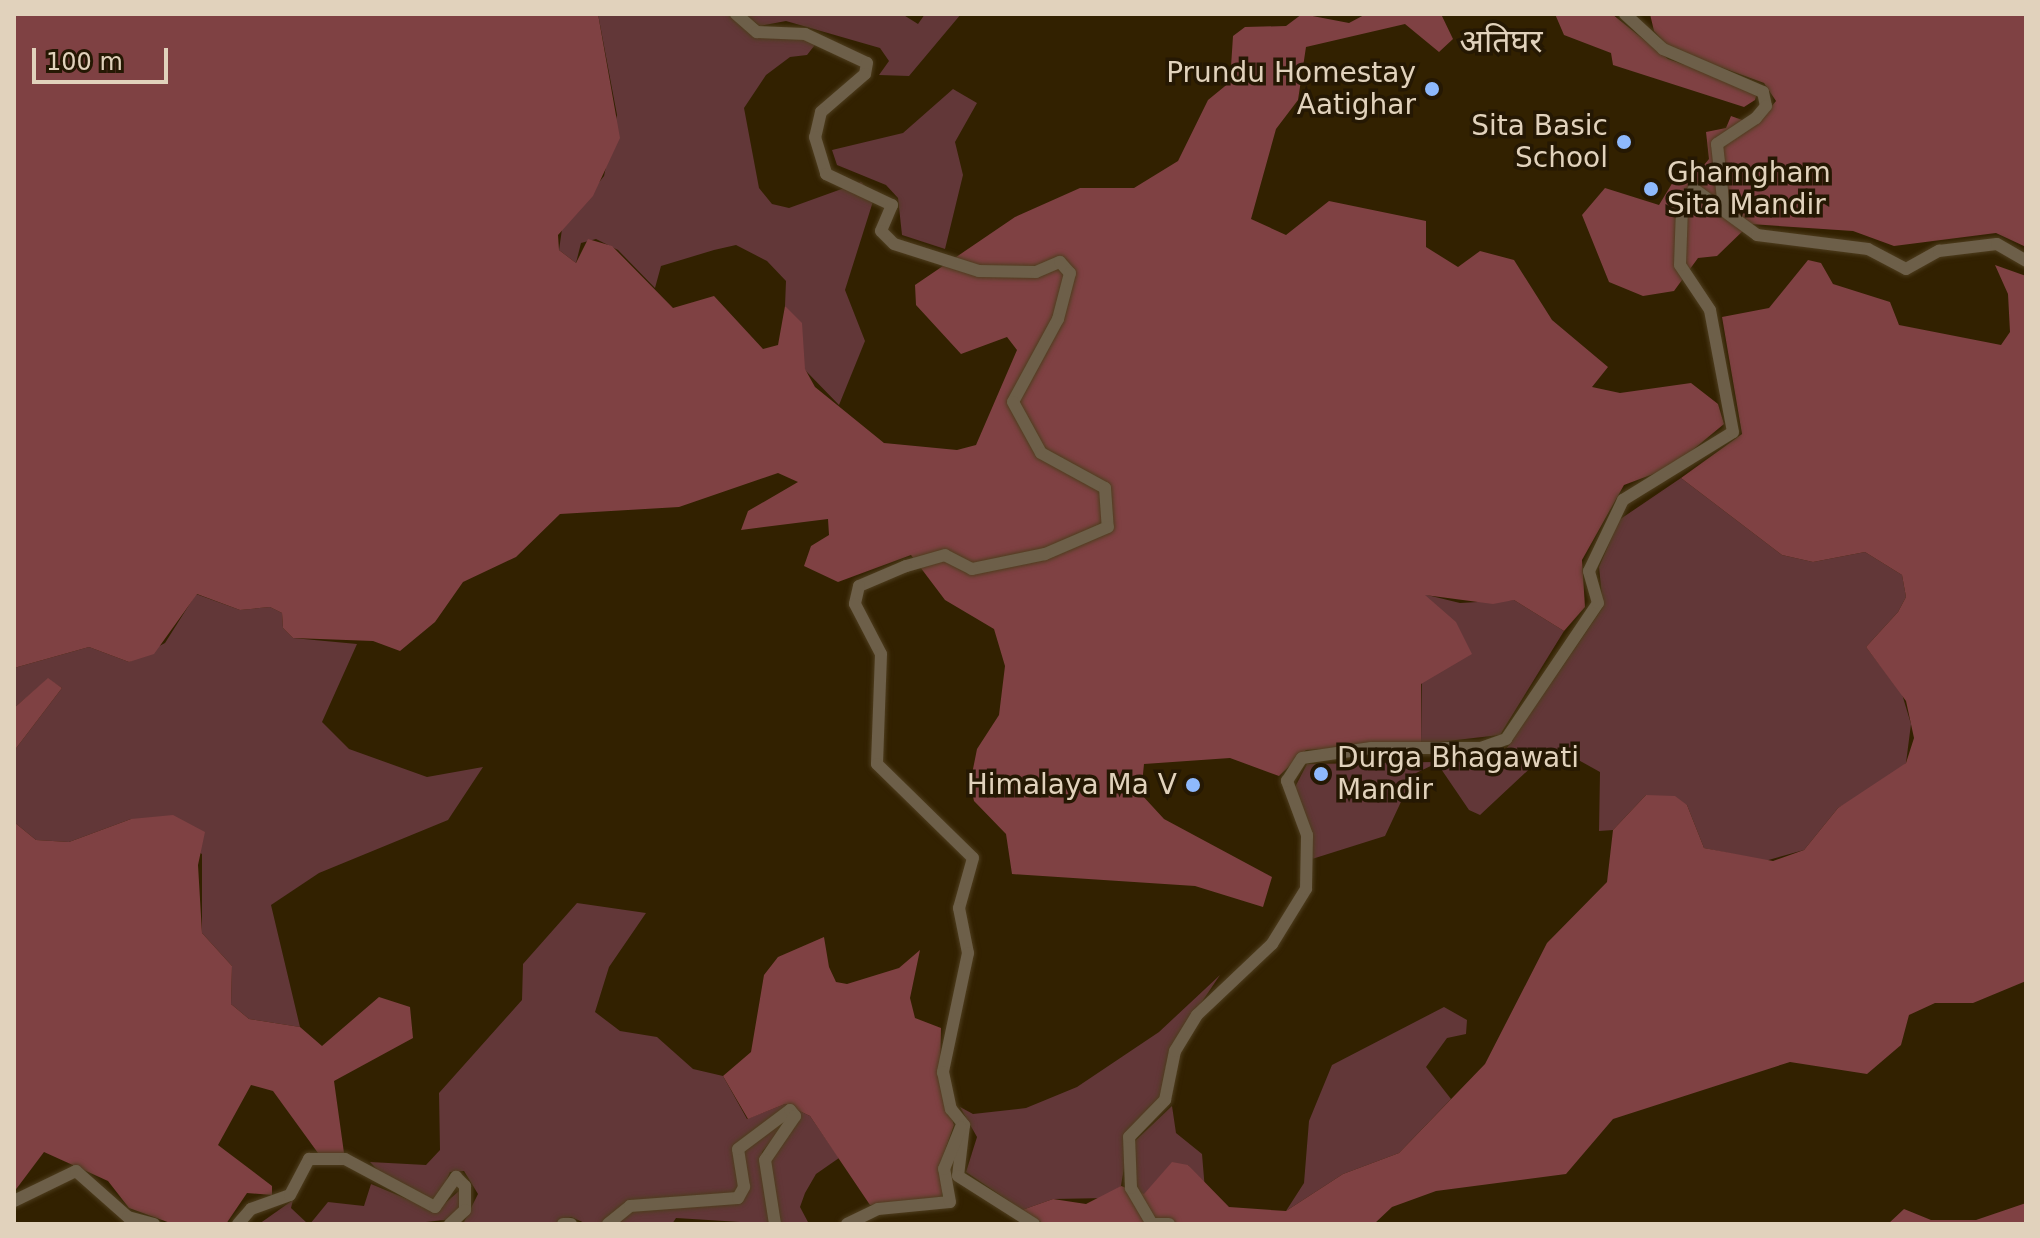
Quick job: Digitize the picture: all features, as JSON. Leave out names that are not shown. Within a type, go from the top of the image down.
[{"type":"street","points":[[736,14],[757,32],[805,34],[867,63],[865,74],[821,112],[815,137],[826,174],[892,205],[881,231],[894,244],[979,271],[1036,272],[1060,262],[1070,273],[1058,319],[1013,402],[1041,453],[1105,488],[1108,527],[1045,554],[972,569],[945,555],[906,566],[859,586],[855,604],[881,654],[877,764],[973,858],[959,908],[968,953],[943,1072],[951,1109],[964,1125],[958,1176],[1034,1224]]},
{"type":"street","points":[[1625,14],[1663,49],[1763,92],[1766,106],[1717,144],[1724,208]]},
{"type":"street","points":[[1169,1224],[1152,1224],[1131,1188],[1129,1137],[1165,1100],[1175,1051],[1197,1015],[1272,944],[1306,889],[1307,835],[1287,781],[1302,758],[1371,748],[1481,748],[1506,739],[1598,603],[1589,571],[1623,500],[1733,432],[1710,310],[1680,265],[1682,208],[1694,189],[1757,235],[1868,249],[1906,269],[1939,251],[1997,244],[2026,261]]},
{"type":"street","points":[[608,1224],[630,1206],[738,1198],[738,1149],[790,1110],[795,1116],[765,1160],[775,1224]]},
{"type":"street","points":[[847,1224],[878,1209],[950,1202],[944,1169],[964,1125]]},
{"type":"street","points":[[238,1224],[251,1209],[290,1195],[309,1159],[345,1159],[435,1207],[456,1177],[465,1186],[465,1210],[450,1224]]},
{"type":"street","points":[[14,1201],[76,1171],[128,1217],[154,1224]]},
{"type":"street","points":[[563,1224],[571,1224]]},
{"type":"shaded area","points":[[14,14],[598,14],[620,138],[593,196],[558,235],[559,250],[576,263],[588,239],[612,246],[673,308],[714,296],[763,349],[778,345],[785,306],[802,323],[805,369],[815,387],[884,443],[957,450],[976,445],[1017,350],[1007,337],[961,354],[916,305],[915,285],[1015,217],[1080,188],[1134,188],[1178,161],[1208,100],[1230,82],[1233,36],[1245,27],[1286,26],[1302,14],[1349,23],[1366,14],[1441,14],[1453,39],[1439,52],[1405,24],[1306,47],[1298,100],[1276,129],[1251,219],[1286,235],[1329,201],[1426,221],[1426,247],[1458,267],[1480,251],[1514,260],[1552,320],[1608,367],[1592,387],[1620,393],[1691,383],[1718,404],[1724,424],[1672,467],[1624,485],[1582,560],[1585,607],[1564,631],[1514,600],[1493,604],[1425,595],[1456,622],[1472,654],[1421,684],[1421,744],[1306,750],[1279,776],[1230,758],[1144,764],[1141,794],[1164,819],[1272,877],[1263,907],[1195,886],[1012,874],[1006,834],[974,801],[970,784],[977,749],[999,715],[1005,666],[994,629],[945,600],[911,555],[838,582],[804,566],[811,546],[829,535],[828,519],[741,530],[748,511],[798,482],[778,473],[679,507],[560,514],[516,557],[463,582],[435,622],[400,651],[373,641],[293,638],[283,628],[282,613],[270,607],[240,610],[197,594],[154,654],[129,662],[89,647],[14,668]]},
{"type":"shaded area","points":[[598,14],[731,14],[739,23],[818,41],[807,55],[790,57],[766,75],[744,108],[759,188],[772,204],[789,208],[861,182],[875,195],[845,290],[865,341],[839,405],[805,370],[785,306],[786,281],[767,261],[736,245],[714,250],[661,266],[655,288],[618,250],[596,239],[581,243],[576,263],[559,250],[562,229],[604,176],[617,115]]},
{"type":"shaded area","points":[[744,14],[902,14],[918,24],[925,14],[961,14],[909,76],[879,75],[889,61],[880,48],[786,21],[760,26]]},
{"type":"shaded area","points":[[1555,14],[1612,14],[1668,59],[1737,83],[1757,93],[1755,100],[1744,107],[1613,65],[1611,53],[1564,35]]},
{"type":"shaded area","points":[[1650,14],[2026,14],[2026,247],[1996,233],[1894,246],[1853,231],[1750,224],[1717,256],[1698,258],[1674,291],[1643,296],[1609,282],[1582,215],[1605,188],[1659,205],[1679,172],[1699,171],[1709,159],[1706,132],[1726,128],[1731,116],[1756,125],[1776,101],[1764,83],[1671,49],[1654,31]]},
{"type":"shaded area","points":[[953,89],[977,103],[955,142],[963,175],[945,249],[902,235],[898,198],[886,185],[837,165],[832,150],[903,133]]},
{"type":"shaded area","points":[[1808,260],[1821,263],[1833,284],[1890,302],[1899,325],[2001,345],[2010,332],[2008,294],[1995,265],[2026,276],[2026,981],[1973,1003],[1935,1003],[1909,1015],[1901,1045],[1867,1074],[1790,1062],[1613,1119],[1566,1174],[1436,1191],[1392,1207],[1374,1224],[1044,1224],[1022,1210],[1053,1199],[1086,1204],[1121,1186],[1144,1194],[1172,1162],[1188,1165],[1229,1207],[1286,1211],[1343,1174],[1399,1153],[1485,1064],[1547,943],[1607,882],[1613,830],[1646,795],[1675,796],[1687,805],[1704,848],[1773,861],[1804,850],[1838,808],[1906,763],[1914,738],[1906,701],[1866,647],[1898,612],[1906,597],[1902,575],[1865,552],[1813,562],[1782,555],[1681,478],[1742,434],[1722,317],[1769,308]]},
{"type":"shaded area","points":[[1681,478],[1782,555],[1813,562],[1865,552],[1902,575],[1906,597],[1898,612],[1866,647],[1902,694],[1911,724],[1906,763],[1889,781],[1838,808],[1804,850],[1765,861],[1704,848],[1687,805],[1646,795],[1613,830],[1599,831],[1600,772],[1564,752],[1539,760],[1480,815],[1469,810],[1437,763],[1414,774],[1385,836],[1312,859],[1313,837],[1294,789],[1307,764],[1498,761],[1603,607],[1599,567],[1619,520]]},
{"type":"shaded area","points":[[196,594],[240,610],[270,607],[282,613],[283,628],[293,638],[357,644],[322,722],[349,749],[427,777],[483,767],[448,820],[319,873],[271,905],[300,1027],[249,1019],[231,1004],[232,966],[202,933],[202,854],[131,819],[69,842],[36,840],[14,822],[14,751],[62,688],[48,679],[14,708],[14,668],[89,647],[129,662],[165,643]]},
{"type":"shaded area","points":[[1423,594],[1460,603],[1514,600],[1564,631],[1500,735],[1421,744]]},
{"type":"shaded area","points":[[48,678],[62,688],[14,751],[14,708]]},
{"type":"shaded area","points":[[173,815],[205,832],[198,865],[202,933],[232,966],[231,1004],[249,1019],[300,1027],[322,1046],[379,997],[410,1007],[413,1038],[334,1081],[344,1153],[318,1153],[273,1091],[251,1085],[218,1145],[272,1186],[272,1195],[247,1193],[226,1224],[173,1224],[129,1208],[108,1181],[44,1152],[14,1192],[14,822],[36,840],[69,842],[131,819]]},
{"type":"shaded area","points":[[577,903],[646,913],[609,967],[595,1012],[620,1031],[657,1037],[693,1069],[723,1076],[747,1119],[785,1104],[810,1116],[839,1158],[816,1174],[805,1193],[800,1207],[809,1224],[777,1224],[769,1165],[789,1120],[762,1152],[771,1224],[676,1218],[672,1224],[587,1224],[571,1217],[554,1224],[463,1224],[478,1194],[464,1171],[450,1172],[437,1203],[385,1178],[370,1162],[426,1165],[440,1150],[439,1093],[522,1000],[523,964]]},
{"type":"shaded area","points":[[824,937],[829,967],[836,982],[847,984],[899,968],[920,950],[910,998],[915,1018],[941,1028],[940,1082],[954,1125],[942,1159],[942,1202],[870,1205],[810,1116],[785,1104],[748,1119],[723,1076],[751,1052],[764,975],[778,957]]},
{"type":"shaded area","points":[[1220,975],[1172,1046],[1161,1101],[1130,1131],[1121,1186],[1107,1198],[1053,1199],[1022,1210],[966,1172],[977,1137],[960,1107],[973,1114],[1026,1108],[1077,1087],[1159,1032]]},
{"type":"shaded area","points":[[1444,1007],[1467,1020],[1466,1034],[1447,1038],[1426,1067],[1451,1099],[1399,1153],[1343,1174],[1286,1211],[1304,1183],[1309,1121],[1332,1065]]},
{"type":"shaded area","points":[[1172,1106],[1176,1133],[1202,1154],[1205,1190],[1188,1165],[1144,1195],[1135,1191],[1134,1142]]},
{"type":"shaded area","points":[[371,1184],[436,1211],[459,1191],[461,1210],[453,1219],[408,1224],[310,1224],[328,1202],[364,1206]]},
{"type":"shaded area","points":[[293,1200],[291,1208],[308,1224],[259,1224]]},
{"type":"shaded area","points":[[2026,1203],[2026,1224],[1888,1224],[1904,1209],[1931,1220],[1976,1220]]},
{"type":"place","name":"Prundu Homestay Aatighar","points":[[1432,89]]},
{"type":"place","name":"Sita Basic School","points":[[1624,142]]},
{"type":"place","name":"Ghamgham Sita Mandir","points":[[1651,189]]},
{"type":"place","name":"Durga Bhagawati Mandir","points":[[1321,774]]},
{"type":"place","name":"Himalaya Ma V","points":[[1193,785]]},
{"type":"district","name":"अतिघर","points":[[1501,41]]}]
